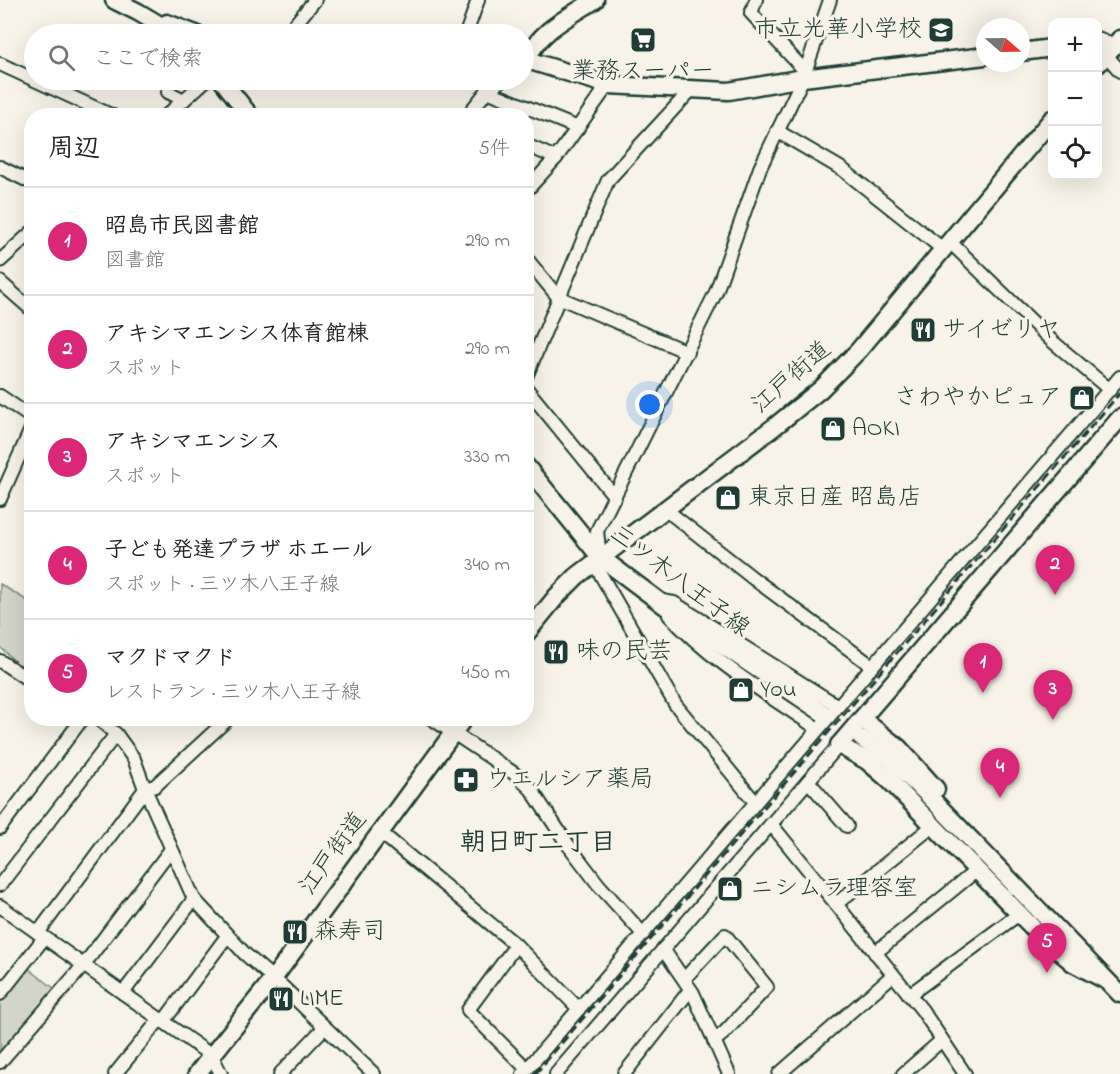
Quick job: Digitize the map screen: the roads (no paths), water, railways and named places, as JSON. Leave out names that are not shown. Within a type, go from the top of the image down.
[{"type":"street","points":[[116,0],[158,24]]},
{"type":"street","points":[[295,24],[315,0]]},
{"type":"street","points":[[470,24],[478,0]]},
{"type":"street","points":[[534,45],[541,36],[595,0]]},
{"type":"street","points":[[756,0],[751,13],[804,75]]},
{"type":"street","points":[[755,802],[675,704],[598,570],[600,557],[597,531],[716,292],[751,190],[804,75],[830,0]]},
{"type":"street","points":[[138,12],[170,24]]},
{"type":"street","points":[[1030,51],[1048,49]]},
{"type":"street","points":[[1106,49],[1120,71]]},
{"type":"street","points":[[534,64],[608,85],[729,91],[804,75],[976,57]]},
{"type":"street","points":[[0,64],[24,75]]},
{"type":"street","points":[[534,182],[556,158],[608,85]]},
{"type":"street","points":[[56,90],[95,108]]},
{"type":"street","points":[[175,108],[195,90]]},
{"type":"street","points":[[230,90],[244,108]]},
{"type":"street","points":[[534,357],[608,180],[692,90]]},
{"type":"street","points":[[473,108],[487,91],[529,108]]},
{"type":"street","points":[[168,92],[184,100]]},
{"type":"street","points":[[534,110],[578,128]]},
{"type":"street","name":"江戸街道","points":[[534,624],[556,597],[600,557],[774,427],[821,389],[859,350],[1048,125]]},
{"type":"street","points":[[777,131],[842,168],[947,246],[1110,390]]},
{"type":"street","points":[[534,148],[556,158]]},
{"type":"street","points":[[0,167],[24,179]]},
{"type":"street","points":[[0,261],[24,239]]},
{"type":"street","points":[[534,268],[558,297],[687,352]]},
{"type":"street","points":[[0,282],[24,303]]},
{"type":"street","points":[[516,945],[468,1010],[525,1072],[826,716],[872,666],[1120,377]]},
{"type":"street","points":[[0,396],[24,412]]},
{"type":"street","points":[[534,398],[615,497]]},
{"type":"street","points":[[556,1074],[1120,418]]},
{"type":"street","points":[[0,499],[24,445]]},
{"type":"street","name":"三ツ木八王子線","points":[[534,476],[600,557],[656,600],[826,716]]},
{"type":"street","points":[[665,509],[753,579],[872,666]]},
{"type":"street","points":[[656,600],[683,631],[735,672],[826,716]]},
{"type":"street","points":[[0,661],[24,677]]},
{"type":"street","points":[[862,719],[898,748],[1066,924],[1107,981],[1120,994]]},
{"type":"street","points":[[0,828],[76,726]]},
{"type":"street","points":[[106,726],[116,734],[134,759],[194,899],[227,936],[374,1074]]},
{"type":"street","points":[[0,994],[145,789],[155,786],[220,726]]},
{"type":"street","points":[[443,726],[515,774],[531,789],[566,842],[598,884],[643,934]]},
{"type":"street","name":"江戸街道","points":[[197,1074],[273,979],[458,726]]},
{"type":"street","points":[[0,885],[116,734]]},
{"type":"street","points":[[861,738],[890,760],[925,792],[1051,934],[1073,963],[1107,981]]},
{"type":"street","points":[[839,745],[876,769],[934,825],[1019,914],[1051,934]]},
{"type":"street","points":[[808,781],[847,826]]},
{"type":"street","points":[[771,824],[922,1010],[965,1074]]},
{"type":"street","points":[[836,904],[934,825]]},
{"type":"street","points":[[380,832],[516,945],[579,1009]]},
{"type":"street","points":[[0,1062],[83,966],[171,849]]},
{"type":"street","points":[[875,953],[977,870]]},
{"type":"street","points":[[123,993],[194,899]]},
{"type":"street","points":[[0,906],[212,1056],[221,1074]]},
{"type":"street","points":[[909,995],[1019,914]]},
{"type":"street","points":[[624,1074],[724,935],[767,987],[714,1041]]},
{"type":"street","points":[[115,1074],[162,1020],[227,936]]},
{"type":"street","points":[[663,949],[687,985],[729,1074]]},
{"type":"street","points":[[780,1074],[893,975]]},
{"type":"street","points":[[280,1074],[324,1028]]},
{"type":"street","points":[[903,1074],[942,1040]]},
{"type":"tunnel","points":[[823,713],[861,738]]},
{"type":"railway","points":[[535,1074],[1120,393]]},
{"type":"place","name":"市立光華小学校","points":[[941,30]]},
{"type":"place","name":"業務スーパー","points":[[643,40]]},
{"type":"place","name":"サイゼリヤ","points":[[923,330]]},
{"type":"place","name":"さわやかピュア","points":[[1082,398]]},
{"type":"place","name":"AOKI","points":[[833,429]]},
{"type":"place","name":"東京日産 昭島店","points":[[728,498]]},
{"type":"place","name":"アキシマエンシス体育館棟","points":[[1055,595]]},
{"type":"place","name":"味の民芸","points":[[556,652]]},
{"type":"place","name":"You","points":[[741,690]]},
{"type":"place","name":"昭島市民図書館","points":[[983,693]]},
{"type":"place","name":"アキシマエンシス","points":[[1053,720]]},
{"type":"place","name":"ウエルシア薬局","points":[[466,780]]},
{"type":"place","name":"子ども発達プラザ ホエール","points":[[1000,798]]},
{"type":"place","name":"ニシムラ理容室","points":[[730,889]]},
{"type":"place","name":"森寿司","points":[[295,932]]},
{"type":"place","name":"マクドマクド","points":[[1047,973]]},
{"type":"place","name":"LIME","points":[[281,999]]},
{"type":"district","name":"朝日町二丁目","points":[[538,844]]}]
